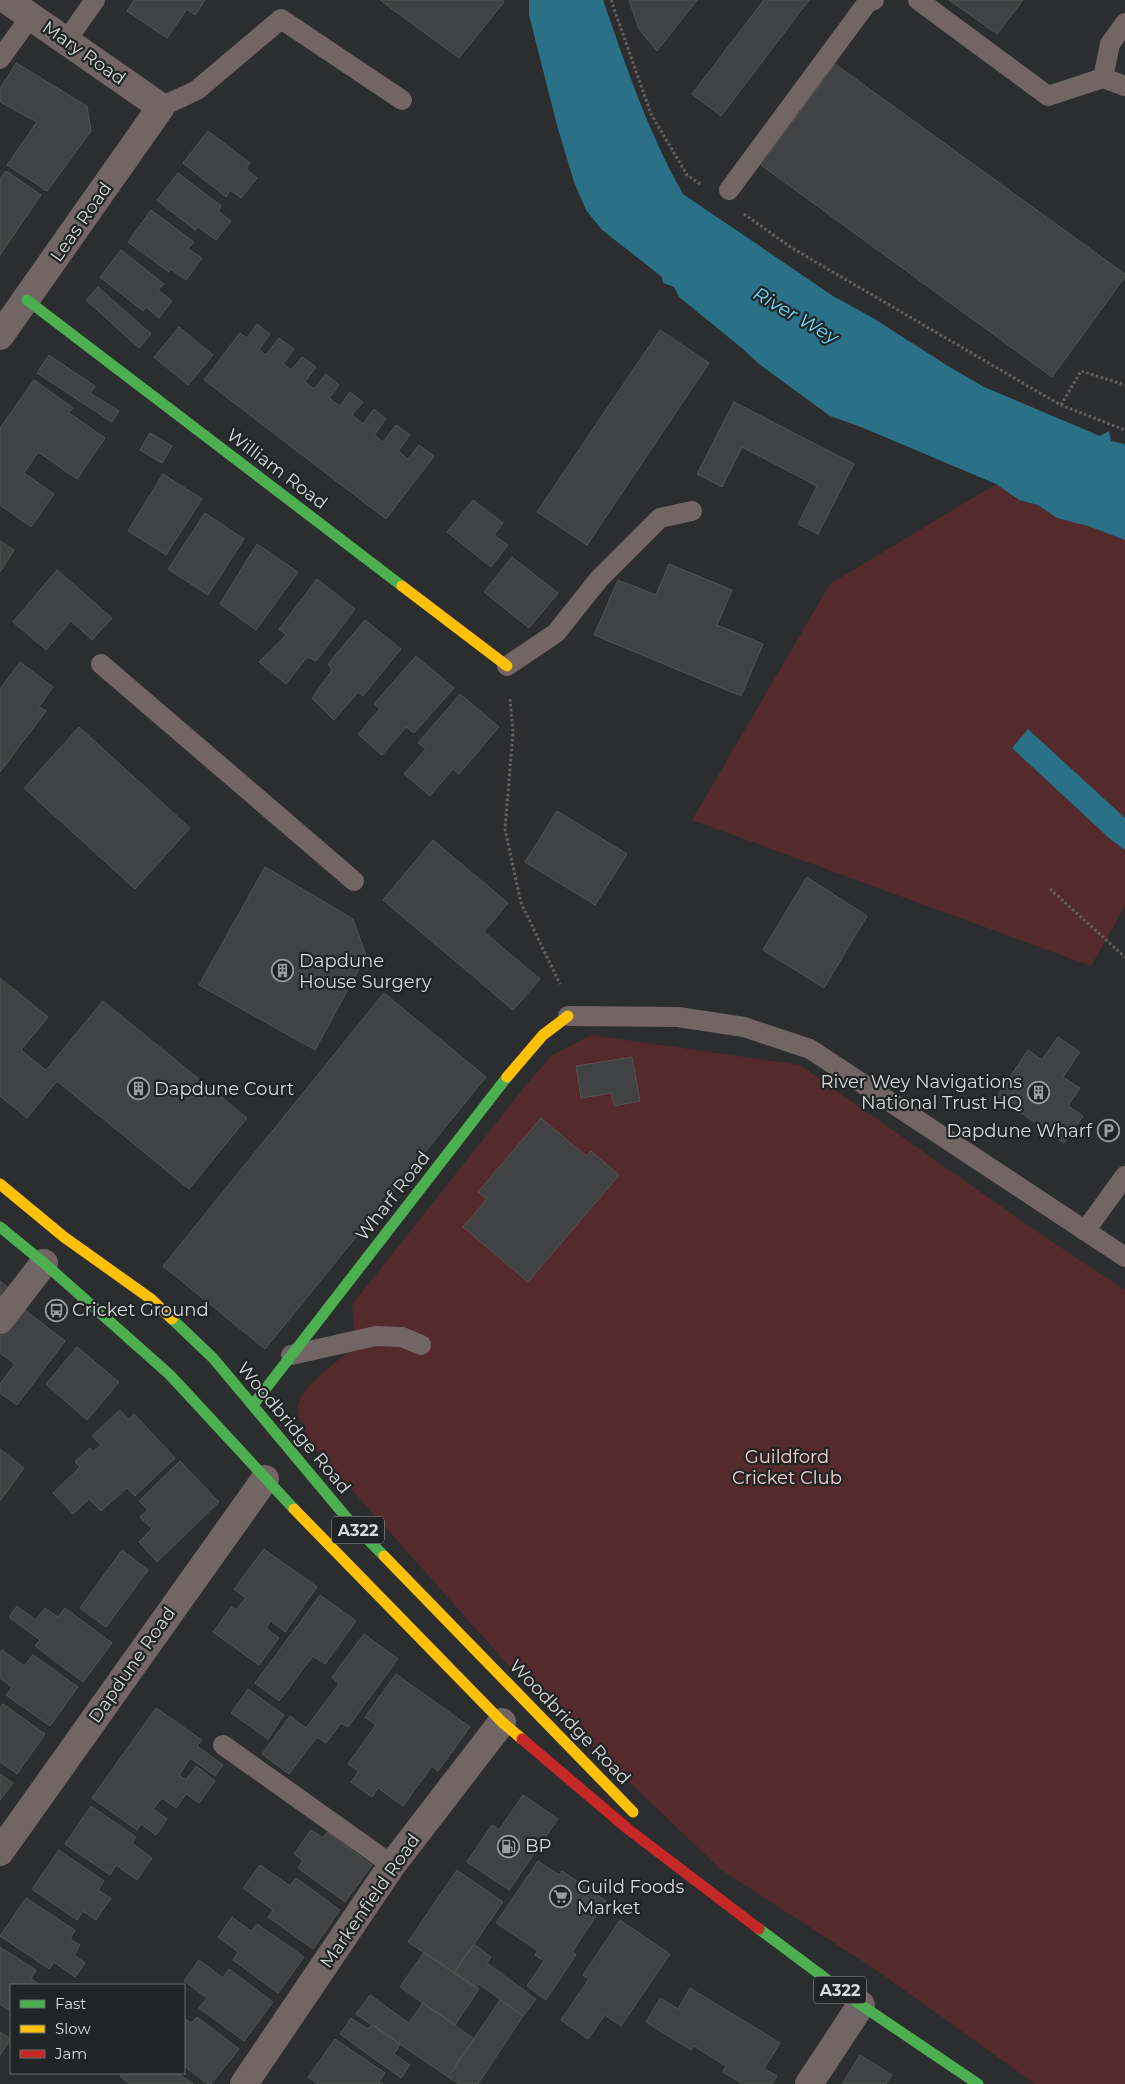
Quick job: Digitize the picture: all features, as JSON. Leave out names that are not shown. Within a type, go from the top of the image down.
[{"type":"main road","name":"William Road","points":[[27,300],[507,666]]},
{"type":"main road","name":"Wharf Road","points":[[253,1405],[506,1078],[543,1035],[568,1016]]},
{"type":"main road","name":"Woodbridge Road","points":[[0,1184],[64,1237],[151,1299],[212,1358],[346,1517],[638,1818]]},
{"type":"main road","name":"Woodbridge Road","points":[[0,1227],[44,1263],[170,1375],[265,1479],[502,1722],[628,1829],[706,1889],[862,2005],[978,2084]]},
{"type":"main road","name":"Woodbridge Road","points":[[652,1832],[706,1889]]},
{"type":"street","name":"Mary Road","points":[[7,0],[161,107]]},
{"type":"street","name":"Leas Road","points":[[0,336],[161,107]]},
{"type":"street","points":[[0,1320],[44,1263]]},
{"type":"street","name":"Dapdune Road","points":[[0,1852],[265,1479]]},
{"type":"street","name":"Markenfield Road","points":[[244,2084],[392,1865],[502,1722]]},
{"type":"street","points":[[809,2084],[862,2005]]},
{"type":"lane","points":[[66,40],[95,0]]},
{"type":"lane","points":[[732,199],[867,3],[874,0]]},
{"type":"lane","points":[[918,0],[1048,96],[1103,78],[1125,86]]},
{"type":"lane","points":[[0,59],[31,16]]},
{"type":"lane","points":[[161,107],[198,90],[281,19],[402,100]]},
{"type":"lane","points":[[1103,78],[1110,44],[1125,23]]},
{"type":"lane","points":[[507,666],[556,633],[599,579],[660,518],[692,511]]},
{"type":"lane","points":[[102,664],[354,880]]},
{"type":"lane","points":[[568,1016],[678,1017],[744,1027],[810,1049],[1125,1257]]},
{"type":"lane","points":[[1085,1231],[1125,1176]]},
{"type":"lane","points":[[291,1355],[376,1336],[402,1337],[421,1345]]},
{"type":"lane","points":[[224,1746],[392,1865]]},
{"type":"path","points":[[611,0],[651,114],[687,175],[703,186]]},
{"type":"path","points":[[732,199],[792,248],[1061,405],[1125,430]]},
{"type":"path","points":[[1061,405],[1080,371],[1125,385]]},
{"type":"path","points":[[507,666],[513,732],[505,829],[522,903],[560,985],[568,1016]]},
{"type":"path","points":[[1050,889],[1125,957]]},
{"type":"green space","points":[[996,484],[1019,500],[1038,505],[1057,518],[1088,526],[1125,540],[1125,818],[1028,729],[1012,748],[1110,839],[1125,850],[1125,906],[1091,966],[692,820],[830,584]]},
{"type":"green space","name":"Guildford Cricket Club","points":[[591,1035],[800,1065],[1042,1235],[1125,1290],[1125,2084],[1035,2084],[882,1974],[720,1869],[510,1667],[312,1445],[299,1416],[299,1403],[303,1394],[329,1367],[356,1347],[352,1305],[526,1085],[552,1055]]},
{"type":"water","name":"River Wey","points":[[529,0],[603,0],[648,123],[683,194],[833,296],[873,318],[984,387],[1100,436],[1109,431],[1111,441],[1125,444],[1125,540],[1088,526],[1057,518],[1038,505],[1019,500],[996,484],[861,427],[830,416],[759,364],[679,297],[674,287],[663,283],[662,277],[601,229],[586,210],[574,182],[558,129],[529,15]]},
{"type":"water","points":[[1028,729],[1125,818],[1125,850],[1110,839],[1012,748]]},
{"type":"building","points":[[134,0],[205,0],[195,15],[187,9],[167,38],[127,11]]},
{"type":"building","points":[[380,0],[503,0],[504,2],[459,58]]},
{"type":"building","points":[[629,0],[697,0],[657,51],[639,29]]},
{"type":"building","points":[[764,0],[809,0],[721,116],[692,94]]},
{"type":"building","points":[[949,0],[1023,0],[997,34]]},
{"type":"building","points":[[16,63],[87,106],[91,131],[47,191],[7,165],[37,122],[0,102],[0,89]]},
{"type":"building","points":[[835,64],[1125,274],[1125,277],[1052,377],[761,165]]},
{"type":"building","points":[[208,131],[250,163],[246,169],[257,178],[241,198],[230,190],[226,197],[183,163]]},
{"type":"building","points":[[6,171],[41,195],[0,255],[0,179]]},
{"type":"building","points":[[178,173],[221,206],[218,211],[231,221],[216,240],[198,227],[195,230],[157,200]]},
{"type":"building","points":[[151,210],[194,242],[188,249],[202,258],[186,280],[171,269],[169,272],[128,242]]},
{"type":"building","points":[[121,250],[164,284],[158,290],[172,301],[159,318],[146,307],[143,311],[100,277]]},
{"type":"building","points":[[98,287],[151,334],[139,348],[86,300]]},
{"type":"building","points":[[257,324],[270,334],[259,349],[266,355],[279,338],[294,349],[283,364],[291,370],[302,357],[316,367],[305,382],[314,389],[326,374],[339,385],[329,398],[340,406],[350,392],[363,402],[352,415],[363,424],[374,409],[386,419],[374,435],[383,442],[396,425],[410,435],[398,451],[408,459],[419,445],[434,456],[386,519],[204,380],[240,333],[247,338]]},
{"type":"building","points":[[179,327],[213,355],[188,385],[154,357]]},
{"type":"building","points":[[660,330],[709,363],[587,545],[537,512]]},
{"type":"building","points":[[49,355],[95,386],[90,393],[119,411],[112,422],[37,373]]},
{"type":"building","points":[[34,380],[73,408],[69,413],[105,438],[77,479],[38,452],[24,473],[54,494],[31,527],[0,505],[0,428]]},
{"type":"building","points":[[734,402],[854,464],[818,534],[798,524],[817,486],[742,447],[722,487],[697,474]]},
{"type":"building","points":[[150,433],[172,446],[162,463],[140,450]]},
{"type":"building","points":[[163,474],[202,499],[166,555],[128,531]]},
{"type":"building","points":[[473,500],[503,523],[494,535],[508,545],[491,567],[447,532]]},
{"type":"building","points":[[205,513],[244,539],[208,595],[168,569]]},
{"type":"building","points":[[0,541],[14,550],[0,572]]},
{"type":"building","points":[[257,544],[298,572],[256,630],[220,604]]},
{"type":"building","points":[[512,557],[558,593],[529,628],[484,592]]},
{"type":"building","points":[[669,564],[732,590],[717,625],[763,644],[741,696],[594,635],[618,580],[656,595]]},
{"type":"building","points":[[57,570],[112,618],[92,640],[71,621],[46,650],[13,622]]},
{"type":"building","points":[[317,579],[355,609],[316,661],[307,657],[286,684],[259,662],[286,635],[279,629]]},
{"type":"building","points":[[365,620],[401,649],[363,696],[358,692],[334,720],[312,698],[332,670],[328,664]]},
{"type":"building","points":[[416,656],[454,688],[414,733],[406,727],[382,755],[358,734],[380,709],[374,704]]},
{"type":"building","points":[[20,662],[53,687],[39,707],[46,711],[0,772],[0,689]]},
{"type":"building","points":[[460,694],[499,727],[459,774],[453,769],[430,796],[404,774],[426,749],[418,743]]},
{"type":"building","points":[[79,727],[190,828],[135,889],[24,788]]},
{"type":"building","points":[[557,811],[627,854],[595,905],[525,862]]},
{"type":"building","points":[[433,840],[508,903],[484,932],[540,979],[513,1010],[383,900]]},
{"type":"building","name":"Dapdune House Surgery","points":[[265,867],[353,919],[366,956],[315,1050],[199,985]]},
{"type":"building","points":[[807,877],[867,916],[824,988],[763,950]]},
{"type":"building","name":"Dapdune Court","points":[[0,978],[48,1017],[21,1050],[46,1070],[103,1001],[247,1118],[189,1189],[57,1081],[27,1118],[0,1096]]},
{"type":"building","points":[[384,993],[486,1077],[265,1349],[163,1266]]},
{"type":"building","name":"River Wey Navigations National Trust HQ","points":[[1058,1037],[1080,1052],[1063,1077],[1080,1088],[1068,1106],[1083,1116],[1064,1143],[997,1096],[1028,1050],[1042,1060]]},
{"type":"building","points":[[632,1057],[640,1101],[614,1106],[612,1093],[581,1098],[576,1066]]},
{"type":"building","points":[[541,1118],[586,1156],[591,1151],[619,1175],[528,1282],[463,1227],[487,1199],[478,1192]]},
{"type":"building","points":[[0,1281],[11,1290],[0,1305]]},
{"type":"building","points":[[21,1307],[65,1341],[17,1405],[0,1393],[0,1384],[15,1364],[0,1353],[0,1336]]},
{"type":"building","points":[[77,1347],[119,1382],[87,1420],[46,1384]]},
{"type":"building","points":[[120,1410],[129,1420],[134,1414],[175,1458],[135,1496],[127,1488],[101,1511],[89,1499],[73,1514],[53,1493],[80,1467],[75,1462],[90,1448],[93,1452],[101,1445],[92,1436]]},
{"type":"building","points":[[0,1449],[24,1468],[0,1501]]},
{"type":"building","points":[[180,1461],[219,1502],[157,1562],[139,1542],[152,1529],[140,1517],[148,1510],[139,1501]]},
{"type":"building","points":[[264,1549],[317,1587],[285,1632],[271,1621],[266,1628],[279,1638],[259,1665],[213,1632],[232,1606],[236,1610],[246,1598],[234,1589]]},
{"type":"building","points":[[122,1550],[148,1570],[106,1627],[80,1608]]},
{"type":"building","points":[[320,1595],[356,1621],[325,1664],[313,1656],[279,1701],[255,1683]]},
{"type":"building","points":[[17,1606],[36,1620],[45,1608],[58,1617],[65,1608],[112,1643],[83,1682],[35,1646],[40,1640],[9,1617]]},
{"type":"building","points":[[364,1634],[398,1659],[348,1727],[341,1723],[326,1743],[317,1737],[289,1774],[262,1754],[290,1716],[306,1728],[339,1684],[332,1677]]},
{"type":"building","points":[[2,1650],[24,1666],[33,1655],[78,1687],[50,1726],[6,1695],[12,1687],[0,1678],[0,1652]]},
{"type":"building","points":[[396,1674],[470,1727],[438,1771],[432,1766],[403,1806],[378,1788],[372,1797],[351,1782],[359,1771],[348,1764],[376,1725],[365,1717]]},
{"type":"building","points":[[248,1689],[284,1715],[268,1739],[231,1713]]},
{"type":"building","points":[[3,1704],[45,1734],[17,1774],[0,1762],[0,1708]]},
{"type":"building","points":[[156,1708],[202,1740],[197,1746],[223,1765],[215,1776],[190,1758],[179,1775],[186,1780],[196,1766],[215,1781],[199,1803],[186,1794],[176,1808],[162,1798],[153,1809],[167,1819],[156,1835],[141,1824],[137,1830],[92,1798]]},
{"type":"building","points":[[0,1774],[13,1783],[0,1800]]},
{"type":"building","name":"BP","points":[[523,1795],[558,1819],[509,1890],[467,1862],[492,1825],[499,1830]]},
{"type":"building","points":[[91,1806],[136,1837],[132,1843],[152,1858],[137,1880],[116,1865],[110,1875],[65,1844]]},
{"type":"building","points":[[311,1830],[323,1838],[327,1832],[372,1865],[345,1902],[298,1868],[303,1860],[294,1854]]},
{"type":"building","points":[[59,1850],[104,1881],[98,1890],[111,1898],[96,1920],[83,1911],[77,1920],[32,1889]]},
{"type":"building","points":[[538,1861],[559,1875],[562,1871],[606,1901],[572,1952],[576,1955],[546,2000],[527,1986],[544,1961],[535,1955],[538,1951],[496,1923]]},
{"type":"building","points":[[260,1865],[290,1886],[296,1878],[340,1910],[313,1949],[268,1917],[273,1910],[243,1888]]},
{"type":"building","points":[[457,1870],[503,1902],[454,1973],[408,1942]]},
{"type":"building","points":[[26,1898],[75,1930],[70,1939],[80,1945],[74,1955],[85,1963],[75,1977],[54,1962],[49,1969],[0,1936]]},
{"type":"building","points":[[232,1917],[251,1931],[257,1924],[304,1957],[278,1993],[233,1960],[238,1952],[218,1937]]},
{"type":"building","points":[[620,1920],[670,1954],[621,2026],[605,2015],[588,2039],[561,2020],[589,1979],[583,1975]]},
{"type":"building","points":[[474,1944],[491,1957],[487,1963],[536,1999],[523,2016],[479,1984],[476,1988],[454,1973]]},
{"type":"building","points":[[0,1947],[36,1970],[31,1979],[39,1984],[10,1984],[10,2011],[0,2004]]},
{"type":"building","points":[[424,1952],[479,1989],[455,2025],[400,1987]]},
{"type":"building","points":[[199,1960],[223,1978],[229,1969],[273,2002],[244,2041],[199,2008],[207,1998],[184,1981]]},
{"type":"building","points":[[690,1988],[780,2043],[764,2069],[777,2076],[772,2084],[743,2084],[723,2072],[726,2066],[694,2046],[691,2050],[646,2022],[660,1998],[678,2009]]},
{"type":"building","points":[[370,1995],[409,2023],[423,2003],[474,2039],[448,2077],[356,2014]]},
{"type":"building","points":[[500,2000],[523,2016],[478,2084],[459,2084],[448,2077]]},
{"type":"building","points":[[197,2017],[239,2049],[211,2084],[208,2084],[185,2067],[185,2019],[191,2023]]},
{"type":"building","points":[[351,2018],[368,2029],[372,2024],[400,2044],[394,2054],[410,2065],[401,2078],[340,2034]]},
{"type":"building","points":[[0,2032],[10,2038],[10,2040],[0,2055]]},
{"type":"building","points":[[335,2039],[385,2073],[379,2081],[383,2084],[318,2084],[308,2077]]},
{"type":"building","points":[[860,2055],[892,2075],[886,2084],[842,2084]]},
{"type":"building","points":[[122,2074],[179,2074],[193,2084],[130,2084],[120,2076]]},
{"type":"traffic: fast","points":[[27,300],[402,586]]},
{"type":"traffic: fast","points":[[253,1405],[507,1077]]},
{"type":"traffic: fast","points":[[0,1227],[44,1263],[170,1375],[294,1509]]},
{"type":"traffic: fast","points":[[172,1319],[213,1358],[346,1517],[384,1556]]},
{"type":"traffic: fast","points":[[759,1929],[861,2005],[978,2084]]},
{"type":"traffic: slow","points":[[402,586],[507,666]]},
{"type":"traffic: slow","points":[[507,1077],[543,1035],[568,1016]]},
{"type":"traffic: slow","points":[[0,1184],[64,1237],[151,1299],[172,1319]]},
{"type":"traffic: slow","points":[[294,1509],[502,1722],[522,1739]]},
{"type":"traffic: slow","points":[[384,1556],[633,1812]]},
{"type":"traffic: jam","points":[[522,1739],[628,1829],[759,1929]]},
{"type":"place","name":"Dapdune House Surgery","points":[[283,971]]},
{"type":"place","name":"Dapdune Court","points":[[138,1089]]},
{"type":"place","name":"River Wey Navigations National Trust HQ","points":[[1038,1092]]},
{"type":"place","name":"Dapdune Wharf","points":[[1108,1131]]},
{"type":"place","name":"Cricket Ground","points":[[56,1310]]},
{"type":"place","name":"BP","points":[[509,1846]]},
{"type":"place","name":"Guild Foods Market","points":[[561,1897]]}]
